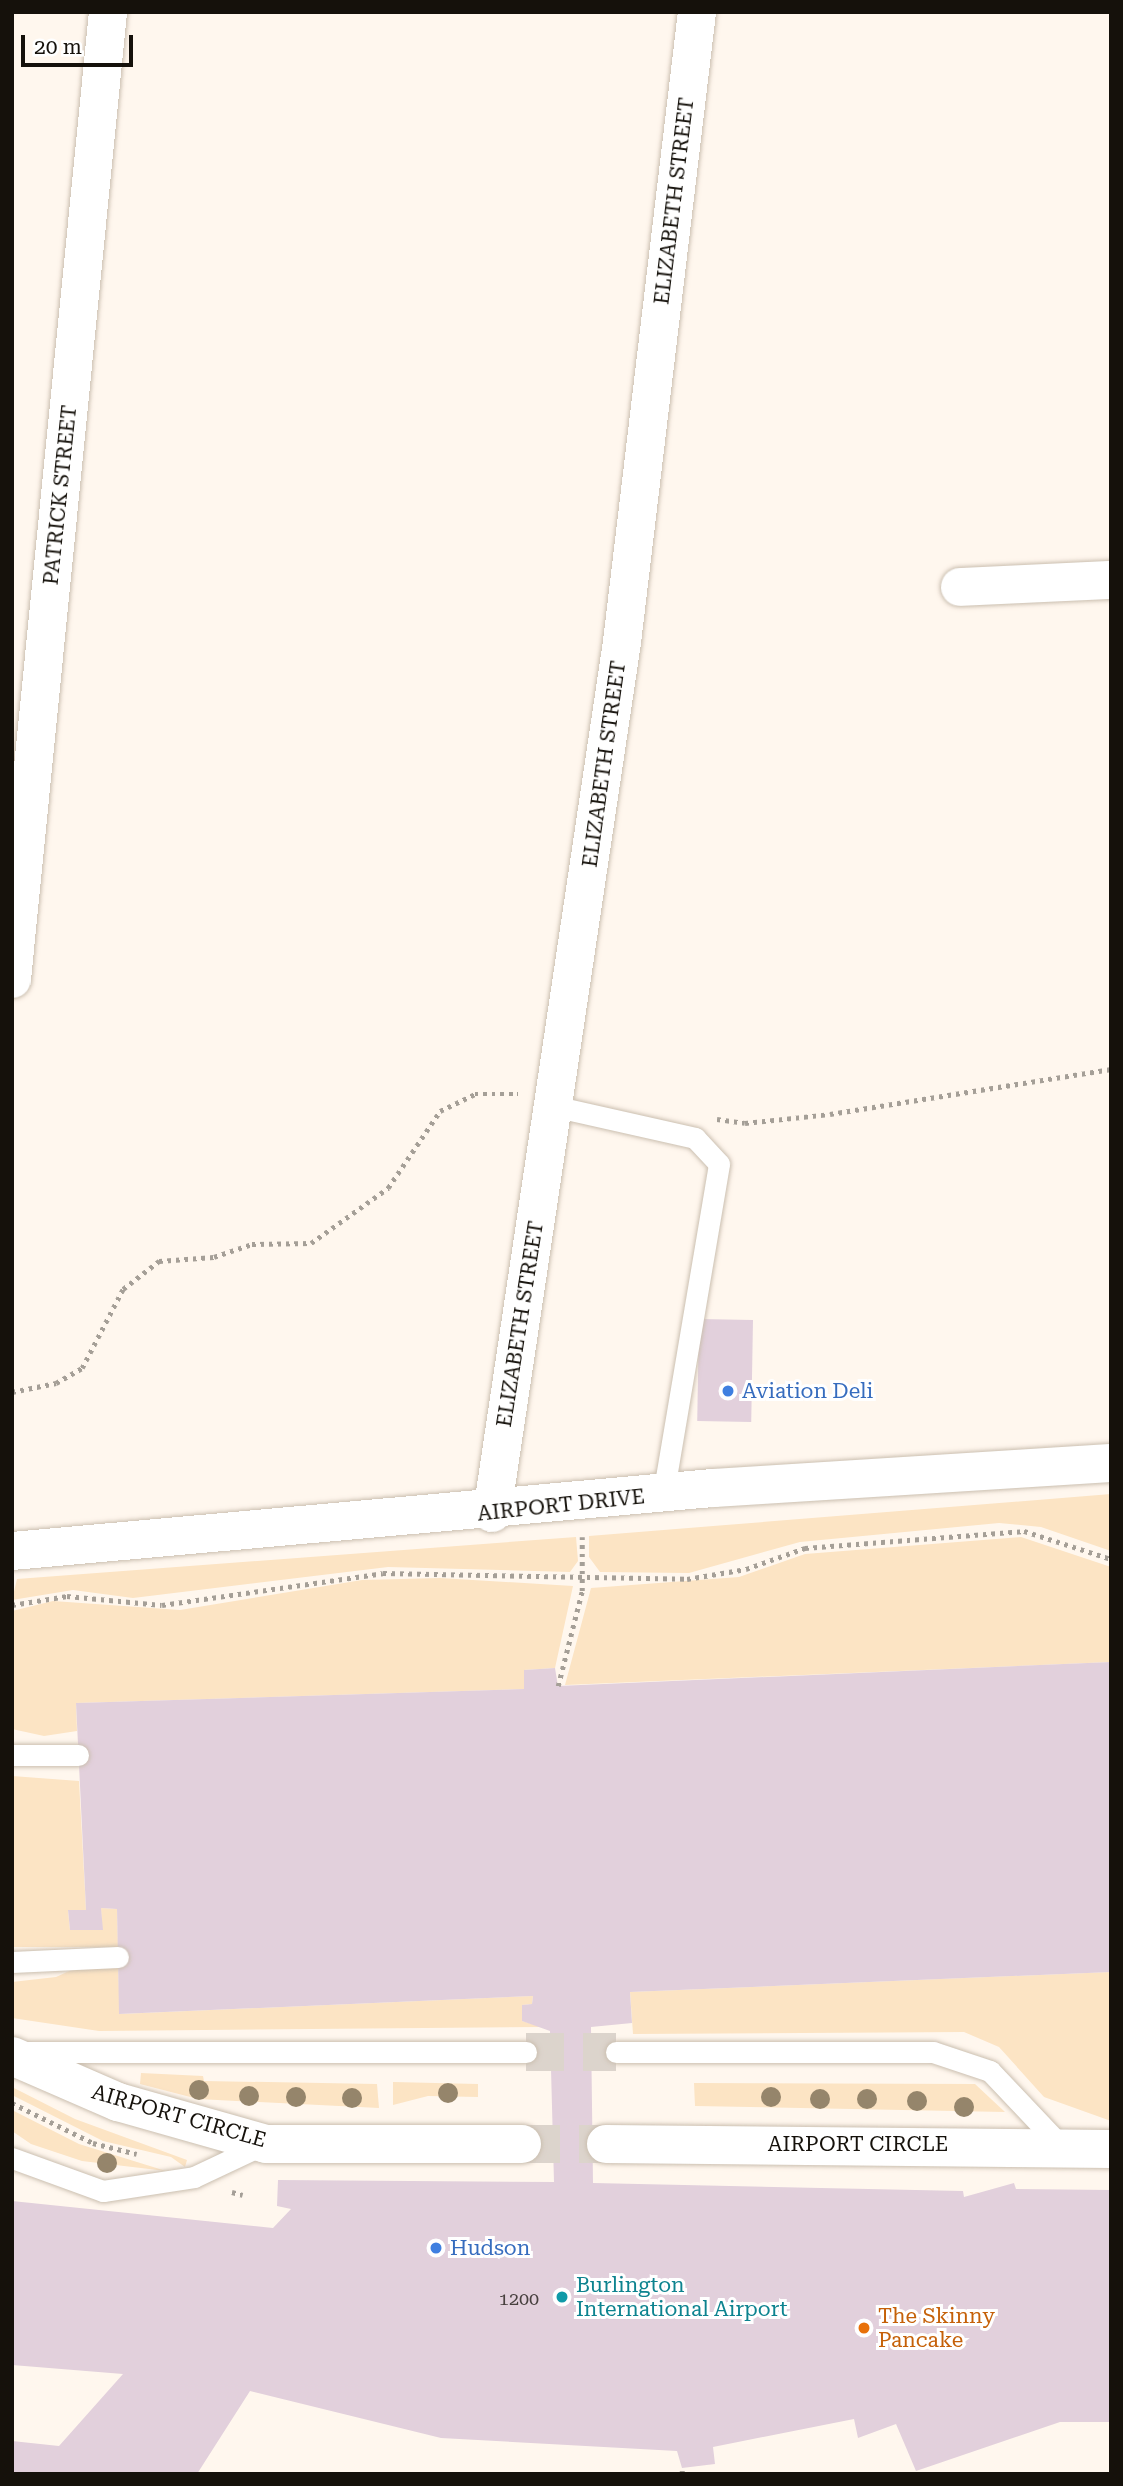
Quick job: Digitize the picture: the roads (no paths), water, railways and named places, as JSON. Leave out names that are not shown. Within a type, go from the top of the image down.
[{"type":"street","name":"PATRICK STREET","points":[[12,979],[108,12]]},
{"type":"street","name":"ELIZABETH STREET","points":[[492,1513],[622,642],[697,12]]},
{"type":"street","points":[[960,587],[1111,580]]},
{"type":"street","name":"AIRPORT DRIVE","points":[[12,1551],[492,1513],[663,1494],[1111,1463]]},
{"type":"street","name":"AIRPORT CIRCLE","points":[[12,2054],[118,2102],[266,2144],[522,2144]]},
{"type":"street","name":"AIRPORT CIRCLE","points":[[606,2144],[1061,2146],[1111,2149]]},
{"type":"lane","points":[[553,1106],[695,1138],[716,1153],[719,1164],[663,1494]]},
{"type":"lane","points":[[12,1755],[78,1755]]},
{"type":"lane","points":[[12,1962],[118,1957]]},
{"type":"lane","points":[[12,2054],[526,2052]]},
{"type":"lane","points":[[616,2052],[933,2052],[990,2071],[1061,2146]]},
{"type":"lane","points":[[12,2158],[103,2191],[194,2177],[266,2144]]},
{"type":"tunnel","points":[[526,2052],[616,2052]]},
{"type":"tunnel","points":[[522,2144],[606,2144]]},
{"type":"place","name":"Aviation Deli","points":[[728,1391]]},
{"type":"place","name":"Hudson","points":[[436,2248]]},
{"type":"place","name":"Burlington International Airport","points":[[562,2297]]},
{"type":"place","name":"The Skinny Pancake","points":[[864,2328]]}]
